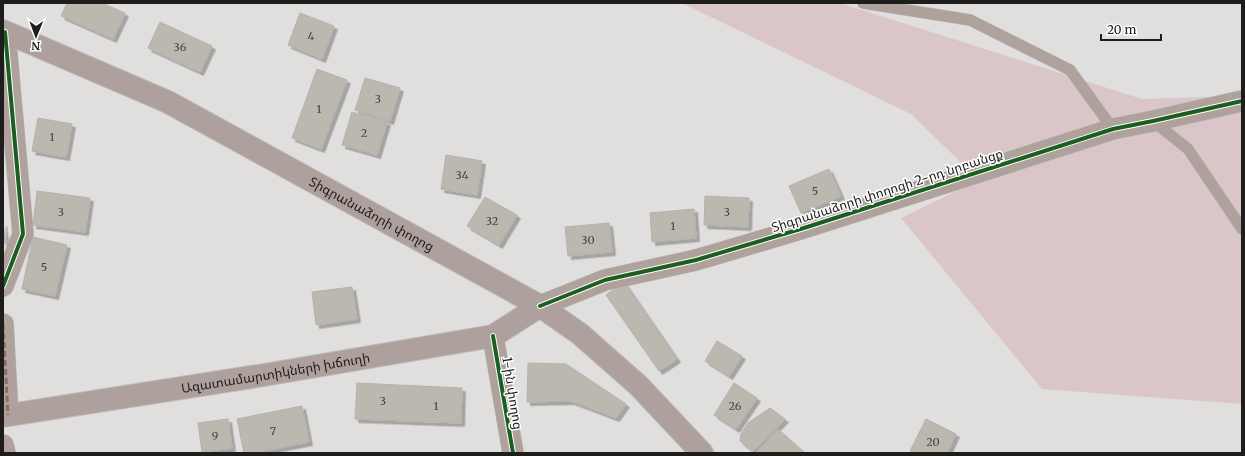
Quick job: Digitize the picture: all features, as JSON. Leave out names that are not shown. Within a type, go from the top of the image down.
[{"type":"main road","name":"Տիգրանաձորի փողոց","points":[[4,31],[168,102],[540,306],[580,334],[639,386],[702,453]]},
{"type":"main road","name":"Ազատամարտիկների խճուղի","points":[[6,416],[264,375],[493,336],[540,306]]},
{"type":"street","points":[[3,286],[23,234],[4,31]]},
{"type":"street","name":"Տիգրանաձորի փողոցի 2-րդ նրբանցք","points":[[540,306],[605,280],[696,260],[790,232],[1113,129],[1242,101]]},
{"type":"street","points":[[3,324],[6,416]]},
{"type":"street","name":"1-ին փողոց","points":[[493,336],[513,453]]},
{"type":"street","points":[[3,445],[5,453]]},
{"type":"lane","points":[[863,3],[970,20],[1070,70],[1113,129]]},
{"type":"lane","points":[[1153,121],[1188,149],[1242,229]]},
{"type":"shaded area","points":[[682,3],[840,3],[1142,99],[1242,96],[1242,404],[1042,389],[901,218],[979,180],[911,114]]},
{"type":"building","points":[[67,3],[102,3],[125,13],[113,39],[61,16]]},
{"type":"building","points":[[300,13],[334,26],[322,59],[288,45]]},
{"type":"building","points":[[160,22],[212,46],[200,72],[148,48]]},
{"type":"building","points":[[317,69],[347,80],[321,149],[292,138]]},
{"type":"building","points":[[365,78],[400,88],[390,121],[355,110]]},
{"type":"building","points":[[352,112],[387,122],[377,155],[342,145]]},
{"type":"building","points":[[38,118],[72,124],[66,157],[32,151]]},
{"type":"building","points":[[446,155],[482,161],[477,195],[441,189]]},
{"type":"building","points":[[829,169],[841,196],[801,213],[789,186]]},
{"type":"building","points":[[37,191],[90,198],[85,232],[33,225]]},
{"type":"building","points":[[705,196],[749,198],[748,227],[704,225]]},
{"type":"building","points":[[485,197],[517,215],[499,245],[467,226]]},
{"type":"building","points":[[694,209],[696,238],[652,242],[650,213]]},
{"type":"building","points":[[3,223],[6,243],[3,243]]},
{"type":"building","points":[[609,223],[612,252],[568,256],[565,227]]},
{"type":"building","points":[[33,237],[67,245],[55,296],[22,289]]},
{"type":"building","points":[[624,282],[677,359],[659,371],[606,295]]},
{"type":"building","points":[[352,287],[357,319],[316,325],[312,292]]},
{"type":"building","points":[[717,341],[742,356],[729,376],[705,361]]},
{"type":"building","points":[[528,363],[566,364],[626,404],[616,418],[571,401],[527,402]]},
{"type":"building","points":[[357,383],[462,388],[461,423],[355,419]]},
{"type":"building","points":[[734,383],[757,398],[736,429],[714,415]]},
{"type":"building","points":[[302,406],[309,442],[253,453],[244,453],[237,419]]},
{"type":"building","points":[[770,408],[785,419],[753,452],[740,441],[741,434],[748,423]]},
{"type":"building","points":[[228,419],[232,448],[202,452],[198,423]]},
{"type":"building","points":[[926,419],[956,434],[947,453],[914,453],[910,451]]},
{"type":"building","points":[[778,429],[805,453],[756,453]]},
{"type":"marked path","points":[[3,324],[8,415]]},
{"type":"cycle path","points":[[3,286],[23,234],[5,32]]},
{"type":"cycle path","points":[[540,306],[605,280],[696,260],[804,228],[1113,129],[1242,101]]},
{"type":"cycle path","points":[[493,336],[513,453]]}]
